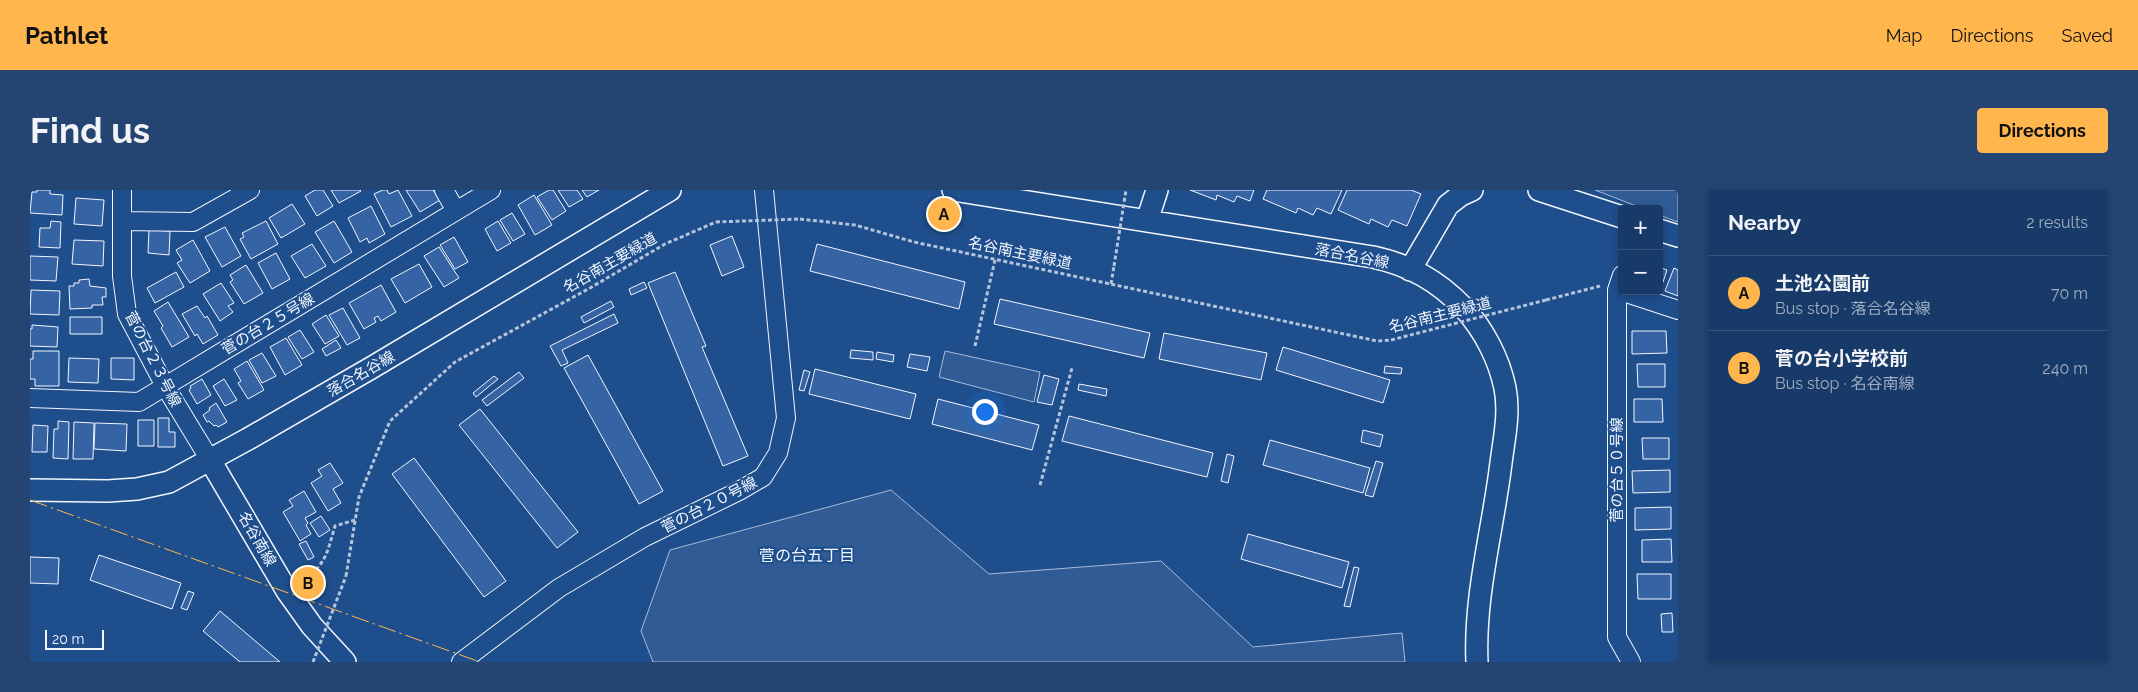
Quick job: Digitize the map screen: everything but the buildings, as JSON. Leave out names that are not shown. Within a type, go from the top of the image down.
[{"type":"street","name":"菅の台２３号線","points":[[122,190],[122,276],[127,314],[165,386],[210,460]]},
{"type":"street","points":[[122,221],[193,222],[250,190]]},
{"type":"street","points":[[444,190],[456,211]]},
{"type":"street","name":"菅の台２５号線","points":[[30,398],[139,402],[491,190]]},
{"type":"street","name":"落合名谷線","points":[[30,490],[108,491],[138,489],[169,482],[371,368],[670,190]]},
{"type":"street","name":"菅の台２０号線","points":[[461,662],[559,588],[645,537],[739,491],[763,477],[778,453],[786,418],[764,190]]},
{"type":"street","name":"落合名谷線","points":[[953,190],[1373,257],[1410,270],[1436,282],[1449,292],[1476,322],[1498,364],[1505,389],[1507,420],[1477,628],[1477,662]]},
{"type":"street","points":[[1147,220],[1157,190]]},
{"type":"street","points":[[1410,270],[1448,205],[1461,195],[1472,190]]},
{"type":"street","points":[[1539,190],[1618,216]]},
{"type":"street","points":[[1663,231],[1678,236]]},
{"type":"street","name":"菅の台５０号線","points":[[1619,295],[1618,637],[1631,662]]},
{"type":"street","points":[[1645,295],[1678,310]]},
{"type":"street","name":"名谷南線","points":[[210,460],[287,591],[312,626],[345,662]]},
{"type":"path","points":[[1111,284],[1126,190]]},
{"type":"path","name":"名谷南主要緑道","points":[[313,662],[346,576],[359,497],[390,421],[455,362],[590,288],[664,244],[716,222],[800,219],[855,225],[914,242],[1377,341],[1391,340],[1602,285],[1618,283]]},
{"type":"path","points":[[974,346],[995,260]]},
{"type":"path","points":[[1040,485],[1072,368]]},
{"type":"path","points":[[306,578],[319,569],[323,563],[335,526],[355,520]]},
{"type":"shaded area","points":[[1595,190],[1678,190],[1678,222],[1663,216],[1663,205],[1634,205]]},
{"type":"shaded area","points":[[945,351],[1040,372],[1034,402],[939,377]]},
{"type":"shaded area","points":[[891,490],[989,574],[1161,561],[1253,647],[1402,633],[1405,662],[653,662],[641,631],[670,550]]},
{"type":"power","points":[[30,500],[480,662]]},
{"type":"place","name":"土池公園前","points":[[944,214]]},
{"type":"place","name":"菅の台小学校前","points":[[308,583]]},
{"type":"district","name":"菅の台五丁目","points":[[807,555]]}]
